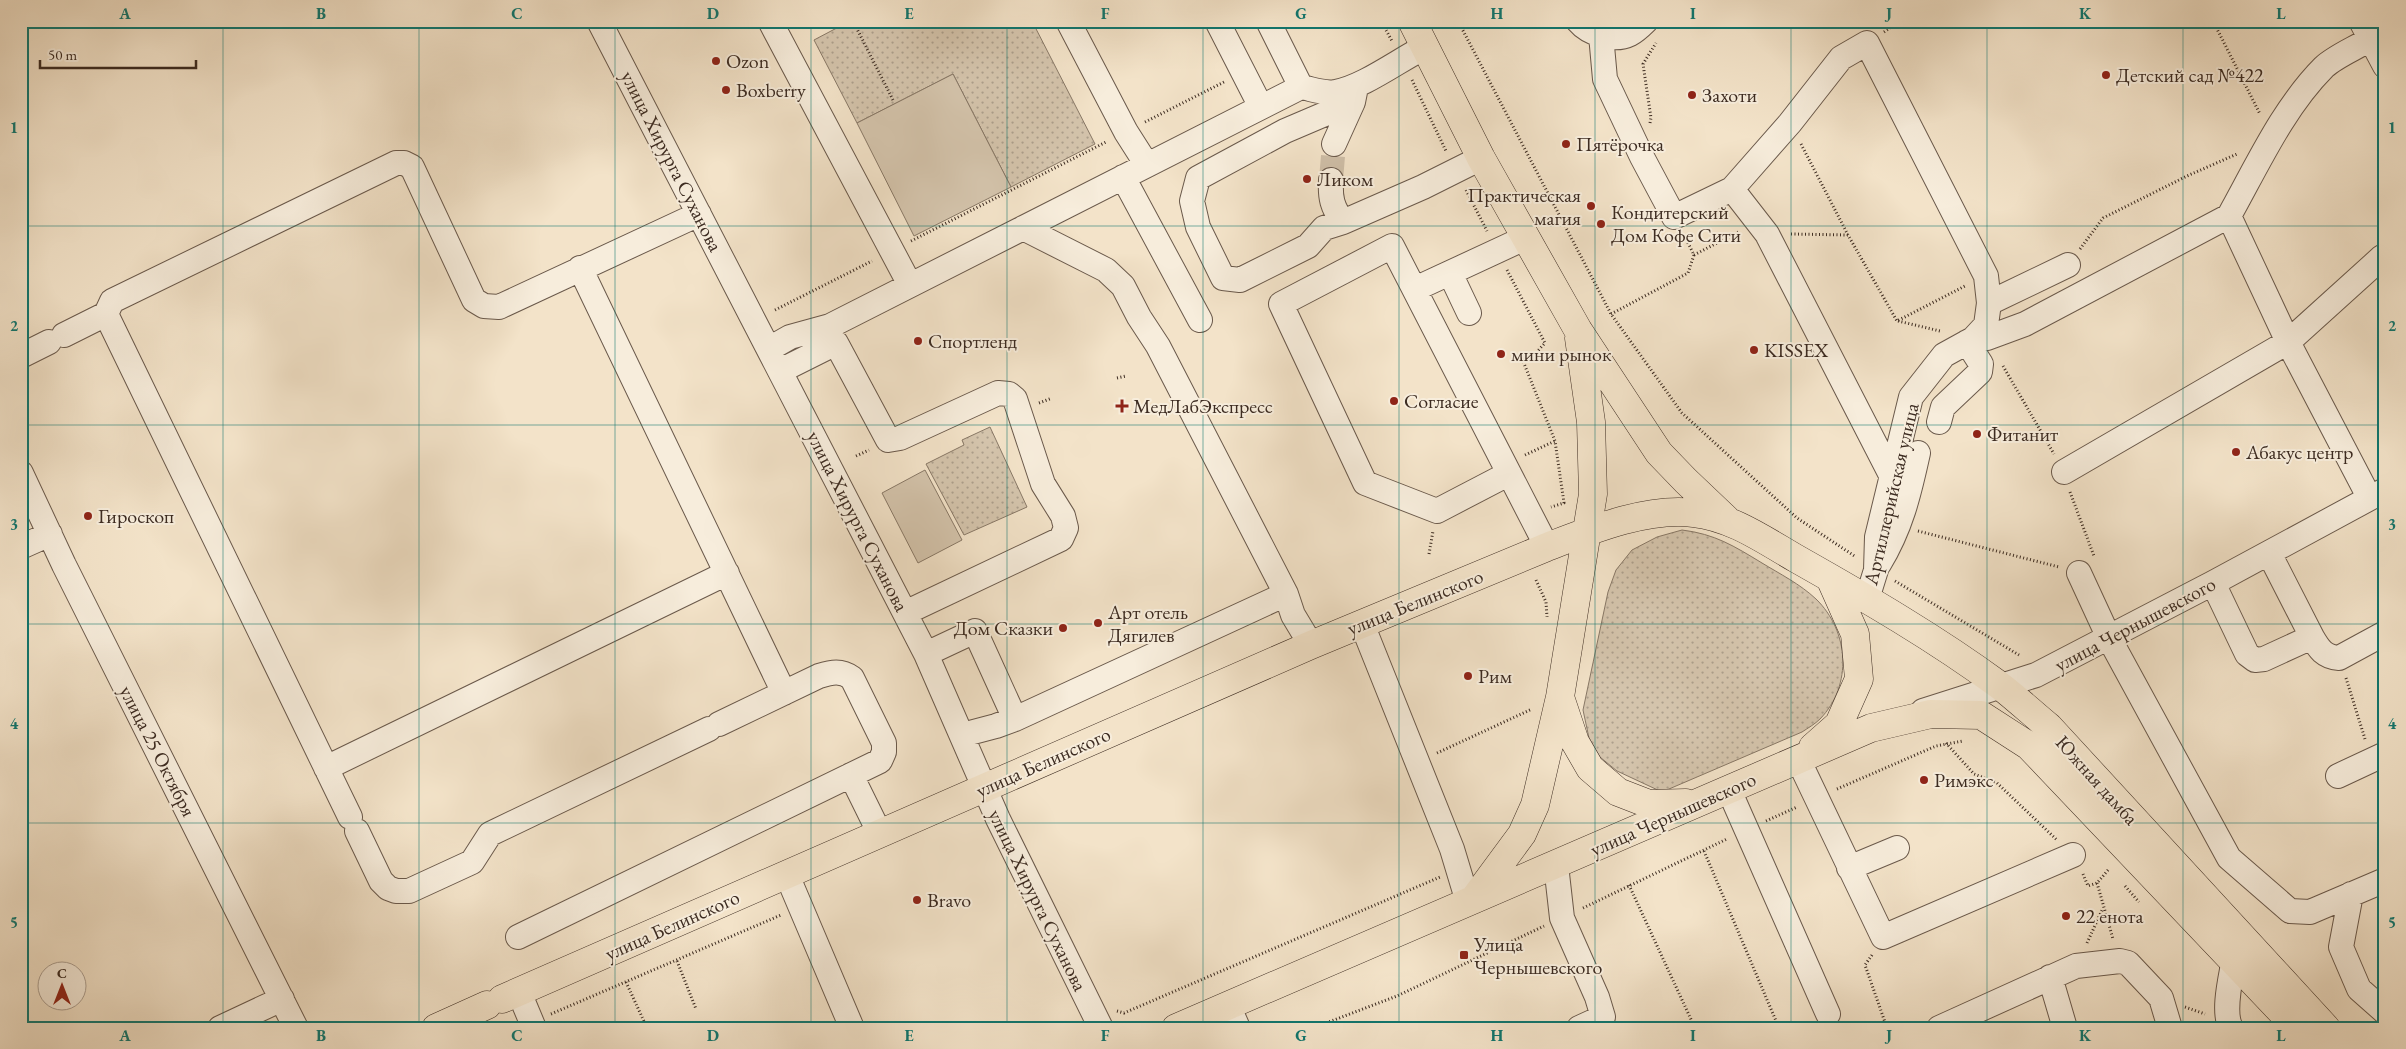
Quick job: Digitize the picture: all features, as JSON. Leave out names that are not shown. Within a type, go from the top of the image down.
[{"type":"main road","points":[[1412,21],[1413,53],[1481,158],[1578,330],[1659,452],[1727,520]]},
{"type":"main road","points":[[1471,901],[1522,834],[1535,805],[1560,697],[1593,494],[1591,422],[1578,330]]},
{"type":"main road","name":"улица Белинского","points":[[436,1028],[1311,645],[1547,547],[1586,532],[1658,513],[1694,513],[1727,520]]},
{"type":"main road","name":"Южная дамба","points":[[1727,520],[1867,599],[1999,686],[2049,727],[2326,1028]]},
{"type":"main road","points":[[1798,759],[1839,724],[1859,679],[1855,634],[1830,578]]},
{"type":"main road","points":[[1560,697],[1575,742],[1590,768],[1618,792],[1649,804],[1700,803]]},
{"type":"main road","name":"улица Чернышевского","points":[[1176,1028],[1233,1017],[1471,901],[1556,866],[1871,728],[1931,714],[1981,715],[2029,746]]},
{"type":"main road","name":"Южная дамба","points":[[2029,746],[2234,959],[2297,1028]]},
{"type":"street","name":"улица Хирурга Суханова","points":[[599,21],[926,654],[984,788],[1101,1028]]},
{"type":"street","points":[[770,21],[910,285]]},
{"type":"street","points":[[1068,21],[1126,132],[1146,165]]},
{"type":"street","points":[[1217,21],[1261,107]]},
{"type":"street","points":[[1268,21],[1301,87]]},
{"type":"street","points":[[1578,21],[1589,32],[1601,35],[1616,36],[1653,30]]},
{"type":"street","points":[[1939,422],[1944,407],[1980,372],[1981,364],[1970,340],[1987,338],[2025,324],[2229,216],[2273,139],[2301,96],[2326,66],[2366,30],[2385,66]]},
{"type":"street","points":[[1601,35],[1605,79],[1642,157],[1674,217],[1732,189],[1790,123],[1841,58],[1867,43],[1986,276]]},
{"type":"street","points":[[1413,53],[1355,94],[1198,178],[1192,202],[1198,227],[1223,278],[1240,280],[1308,246],[1324,228],[1343,222],[1423,187],[1481,158]]},
{"type":"street","points":[[769,349],[790,337],[830,326],[1301,87],[1355,94]]},
{"type":"street","points":[[1334,144],[1355,94]]},
{"type":"street","points":[[21,356],[106,314],[112,301],[396,163],[404,163],[412,167],[474,300],[484,306],[498,307],[699,214]]},
{"type":"street","points":[[1123,177],[1200,320]]},
{"type":"street","points":[[1331,180],[1330,194],[1333,208],[1343,222]]},
{"type":"street","points":[[1732,189],[1767,234],[1892,477]]},
{"type":"street","points":[[2229,216],[2288,342],[2377,493]]},
{"type":"street","points":[[1023,228],[1094,263],[1106,270],[1123,286],[1139,317],[1158,346],[1286,594],[1293,615],[1311,645]]},
{"type":"street","points":[[1415,289],[1526,238]]},
{"type":"street","points":[[1508,474],[1437,510],[1365,483],[1281,304],[1392,246],[1415,289],[1508,474],[1528,514],[1547,547]]},
{"type":"street","points":[[2064,472],[2288,342],[2382,257]]},
{"type":"street","points":[[1989,302],[2068,265]]},
{"type":"street","points":[[580,268],[784,692]]},
{"type":"street","points":[[1450,273],[1469,313]]},
{"type":"street","name":"Артиллерийская улица","points":[[1867,599],[1876,570],[1878,537],[1911,397],[1944,355],[1970,340],[1986,325],[1989,302],[1986,276]]},
{"type":"street","points":[[106,314],[381,881],[388,888],[409,890],[472,862],[490,834],[784,692],[832,672],[845,673],[852,678],[884,742],[884,752],[880,761],[518,937]]},
{"type":"street","points":[[780,371],[836,343],[888,440],[900,438],[998,393],[1009,394],[1015,399],[1043,484],[1063,516],[1066,528],[1061,539],[905,613]]},
{"type":"street","points":[[1876,570],[1904,513],[1918,452]]},
{"type":"street","name":"улица 25 Октября","points":[[21,473],[296,1028]]},
{"type":"street","name":"улица Чернышевского","points":[[1871,728],[2036,675],[2214,584],[2377,493]]},
{"type":"street","points":[[21,547],[50,534]]},
{"type":"street","points":[[2269,553],[2321,653],[2332,658],[2339,658],[2385,633]]},
{"type":"street","points":[[326,768],[727,573]]},
{"type":"street","points":[[2079,573],[2109,638],[2230,858],[2290,911],[2310,912],[2385,880]]},
{"type":"street","points":[[2214,584],[2247,654],[2255,660],[2264,658],[2312,637]]},
{"type":"street","points":[[962,735],[1015,719],[1286,594]]},
{"type":"street","points":[[1362,624],[1471,901]]},
{"type":"street","points":[[926,654],[975,631],[1015,719]]},
{"type":"street","points":[[2338,776],[2378,757]]},
{"type":"street","points":[[1798,759],[1883,937],[2078,865]]},
{"type":"street","points":[[851,775],[880,834]]},
{"type":"street","points":[[1729,790],[1828,1014]]},
{"type":"street","points":[[1849,868],[1897,848]]},
{"type":"street","points":[[1556,866],[1562,918],[1597,997],[1611,1022],[1579,1028]]},
{"type":"street","points":[[787,875],[852,1028]]},
{"type":"street","points":[[2351,894],[2341,947],[2360,990],[2385,1012]]},
{"type":"street","points":[[2230,1025],[2228,993],[2234,959]]},
{"type":"street","points":[[1939,1028],[2076,966],[2120,961],[2128,964],[2161,998],[2170,1028]]},
{"type":"street","points":[[2050,977],[2065,1028]]},
{"type":"street","points":[[220,1028],[282,999]]},
{"type":"street","points":[[503,999],[533,1025]]},
{"type":"path","points":[[852,21],[894,102]]},
{"type":"path","points":[[1458,21],[1611,314],[1682,413],[1796,518],[1876,570],[2019,655]]},
{"type":"path","points":[[2213,21],[2273,139]]},
{"type":"path","points":[[1642,157],[1651,118],[1644,64],[1653,30]]},
{"type":"path","points":[[1413,53],[1455,170],[1545,343],[1534,355],[1523,361],[1555,441],[1564,503],[1528,514]]},
{"type":"path","points":[[775,310],[1244,72]]},
{"type":"path","points":[[1790,123],[1848,235],[1897,321],[1970,340]]},
{"type":"path","points":[[2068,265],[2103,218],[2188,176],[2238,154]]},
{"type":"path","points":[[1674,217],[1694,255]]},
{"type":"path","points":[[1611,314],[1688,273],[1694,255],[1735,231],[1767,234],[1848,235]]},
{"type":"path","points":[[1897,321],[1986,276]]},
{"type":"path","points":[[1117,378],[1126,376]]},
{"type":"path","points":[[1527,454],[1555,441]]},
{"type":"path","points":[[856,456],[864,452]]},
{"type":"path","points":[[1896,532],[1923,530],[2079,573]]},
{"type":"path","points":[[2339,658],[2378,757]]},
{"type":"path","points":[[1416,763],[1532,709]]},
{"type":"path","points":[[1965,740],[1946,742],[1974,774],[1997,783],[2078,865],[2088,886],[2096,882],[2109,869]]},
{"type":"path","points":[[1704,851],[1779,1028]]},
{"type":"path","points":[[1124,1013],[1458,869]]},
{"type":"path","points":[[2096,882],[2120,961]]},
{"type":"path","points":[[1628,885],[1695,1028]]},
{"type":"path","points":[[2124,886],[2139,902]]},
{"type":"path","points":[[533,1025],[800,906]]},
{"type":"path","points":[[2076,966],[2104,907]]},
{"type":"path","points":[[1313,1028],[1397,996],[1535,930]]},
{"type":"path","points":[[1883,937],[1865,965],[1887,1028]]},
{"type":"path","points":[[677,960],[696,1009]]},
{"type":"path","points":[[626,982],[647,1028]]},
{"type":"path","points":[[2161,998],[2230,1025]]},
{"type":"shaded area","points":[[850,21],[1032,21],[1095,144],[1011,187],[953,74],[857,123],[814,40]]},
{"type":"shaded area","points":[[953,74],[1011,187],[914,236],[857,123]]},
{"type":"shaded area","points":[[990,427],[1027,507],[964,535],[926,464],[964,445],[962,440]]},
{"type":"shaded area","points":[[925,470],[962,540],[918,563],[882,493]]},
{"type":"shaded area","points":[[1682,530],[1704,534],[1733,546],[1790,580],[1816,599],[1827,612],[1835,626],[1843,658],[1842,675],[1831,705],[1820,719],[1802,732],[1662,792],[1617,771],[1600,757],[1589,738],[1583,710],[1608,592],[1616,570],[1632,550],[1657,537]]},
{"type":"tunnel","points":[[1331,180],[1334,144]]},
{"type":"place","name":"Ozon","points":[[716,61]]},
{"type":"place","name":"Детский сад №422","points":[[2106,75]]},
{"type":"place","name":"Boxberry","points":[[726,90]]},
{"type":"place","name":"Захоти","points":[[1692,95]]},
{"type":"place","name":"Пятёрочка","points":[[1566,144]]},
{"type":"place","name":"Ликом","points":[[1307,179]]},
{"type":"place","name":"Практическая магия","points":[[1591,206]]},
{"type":"place","name":"Кондитерский Дом Кофе Сити","points":[[1601,224]]},
{"type":"place","name":"Спортленд","points":[[918,341]]},
{"type":"place","name":"KISSEX","points":[[1754,350]]},
{"type":"place","name":"мини рынок","points":[[1501,354]]},
{"type":"place","name":"Согласие","points":[[1394,401]]},
{"type":"place","name":"МедЛабЭкспресс","points":[[1122,406]]},
{"type":"place","name":"Фитанит","points":[[1977,434]]},
{"type":"place","name":"Абакус центр","points":[[2236,452]]},
{"type":"place","name":"Гироскоп","points":[[88,516]]},
{"type":"place","name":"Арт отель Дягилев","points":[[1098,623]]},
{"type":"place","name":"Дом Сказки","points":[[1063,628]]},
{"type":"place","name":"Рим","points":[[1468,676]]},
{"type":"place","name":"Римэкс","points":[[1924,780]]},
{"type":"place","name":"Bravo","points":[[917,900]]},
{"type":"place","name":"22 енота","points":[[2066,916]]},
{"type":"place","name":"Улица Чернышевского","points":[[1464,955]]}]
